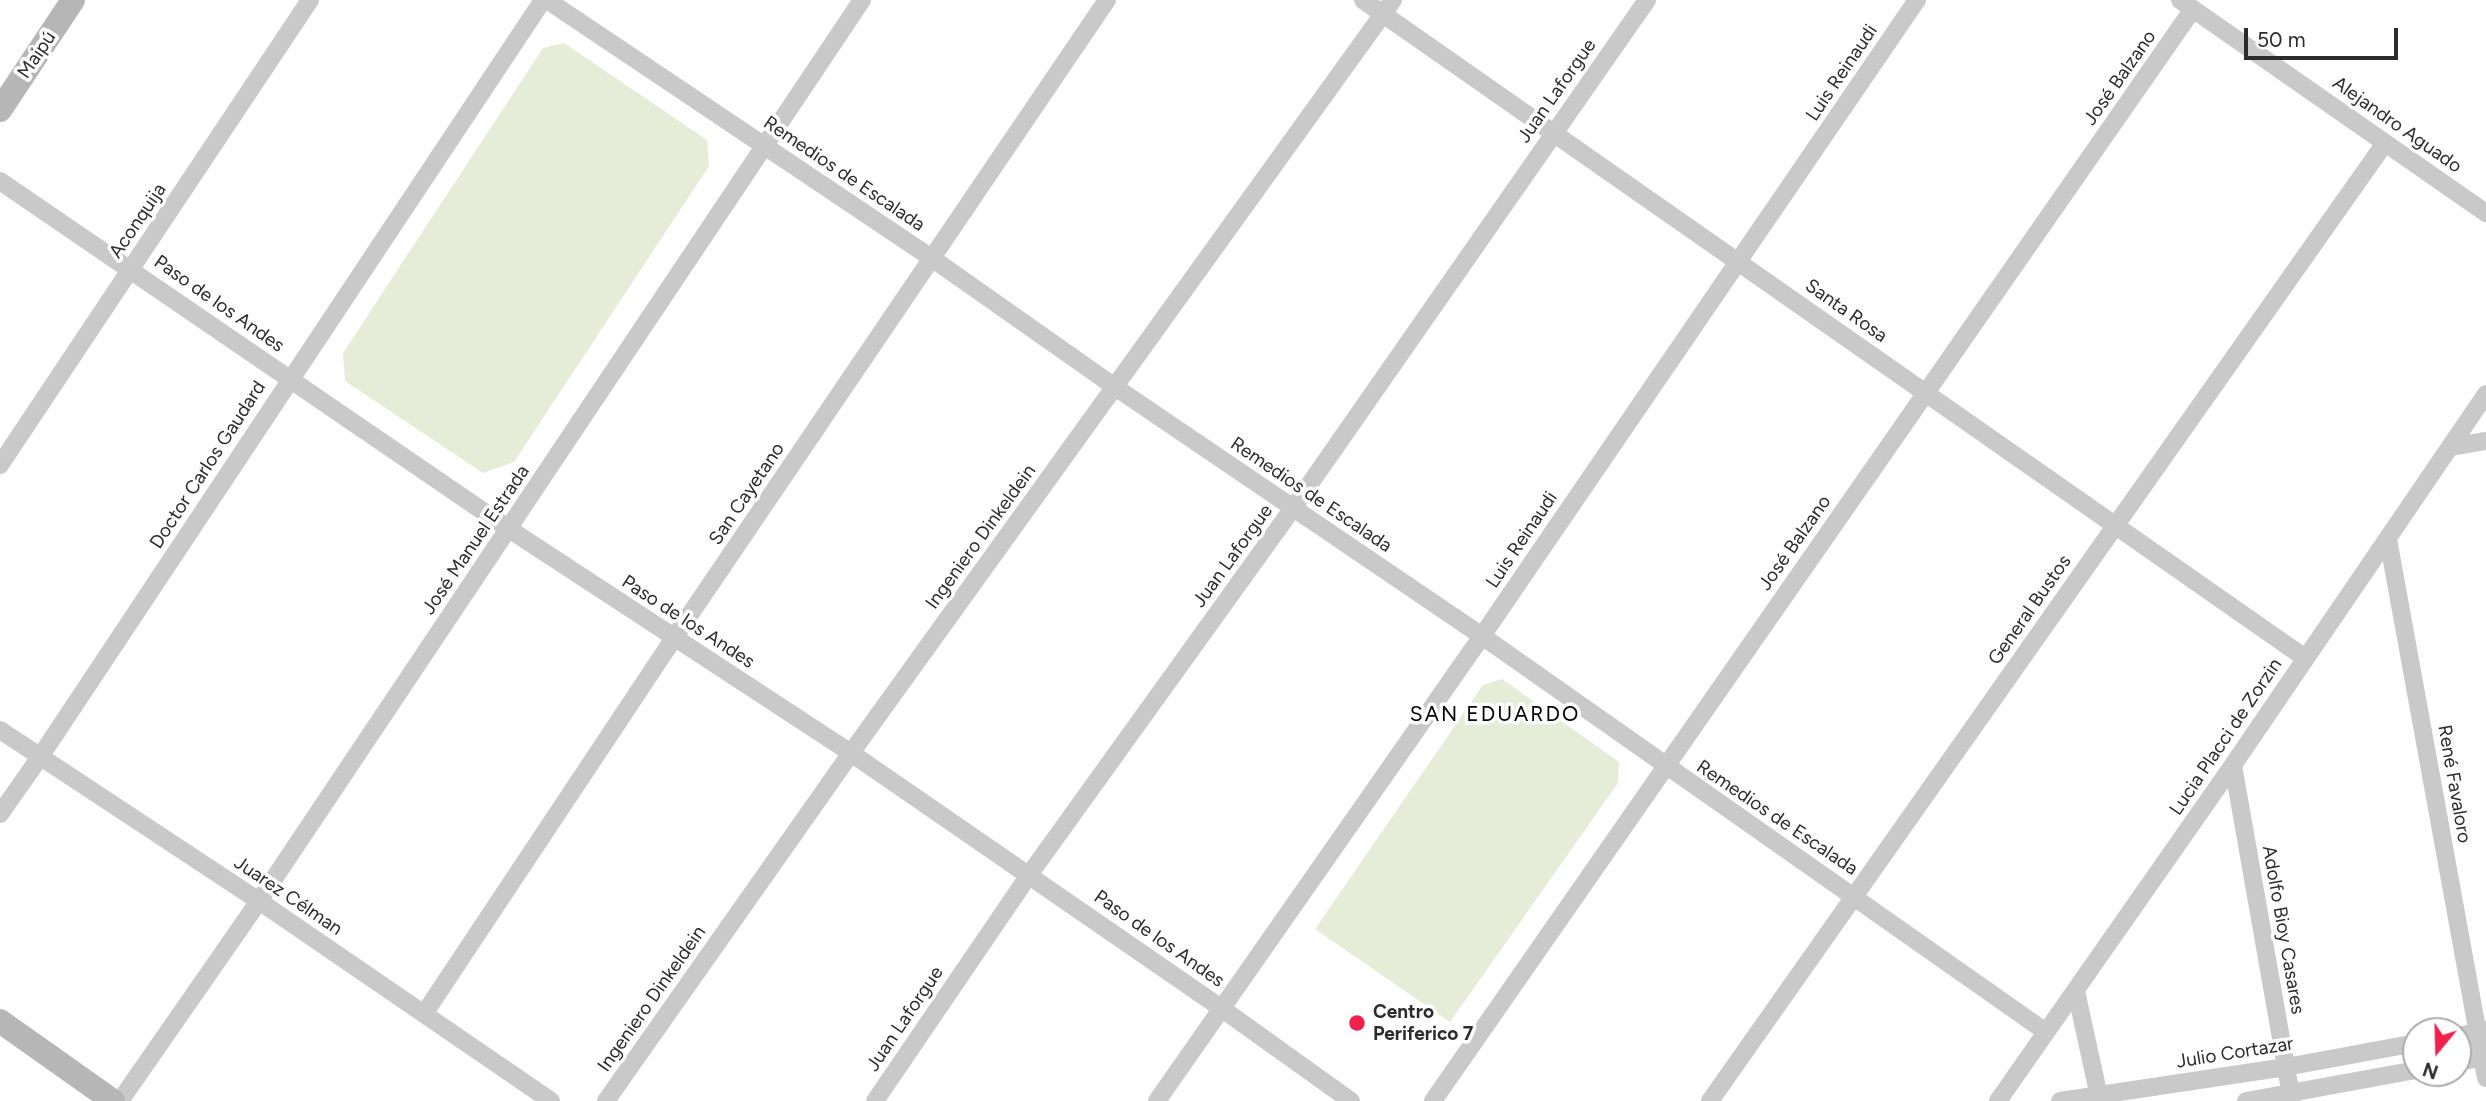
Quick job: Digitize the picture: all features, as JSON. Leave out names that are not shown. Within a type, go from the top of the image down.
[{"type":"main road","name":"Maipú","points":[[0,110],[73,0]]},
{"type":"main road","points":[[0,1021],[113,1101]]},
{"type":"street","name":"Aconquija","points":[[0,466],[310,0]]},
{"type":"street","name":"Remedios de Escalada","points":[[545,0],[933,259],[1115,387],[1482,636],[2046,1032]]},
{"type":"street","name":"Doctor Carlos Gaudard","points":[[0,814],[545,0]]},
{"type":"street","name":"José Manuel Estrada","points":[[120,1101],[259,901],[862,0]]},
{"type":"street","name":"San Cayetano","points":[[424,1014],[674,638],[1107,0]]},
{"type":"street","name":"Santa Rosa","points":[[1363,0],[1388,7],[1554,132],[2305,658]]},
{"type":"street","name":"Juan Laforgue","points":[[874,1101],[1029,875],[1293,508],[1647,0]]},
{"type":"street","name":"Luis Reinaudi","points":[[1157,1101],[1482,636],[1917,0]]},
{"type":"street","name":"Alejandro Aguado","points":[[2187,5],[2486,213]]},
{"type":"street","name":"José Balzano","points":[[1433,1101],[1925,392],[2187,5]]},
{"type":"street","name":"Ingeniero Dinkeldein","points":[[606,1101],[851,753],[1388,7]]},
{"type":"street","name":"General Bustos","points":[[1710,1101],[2385,143]]},
{"type":"street","name":"Paso de los Andes","points":[[0,181],[509,529],[851,753],[1351,1101]]},
{"type":"street","name":"Lucia Placci de Zorzin","points":[[1998,1101],[2233,765],[2486,394]]},
{"type":"street","points":[[2450,447],[2486,441]]},
{"type":"street","name":"René Favaloro","points":[[2388,539],[2482,1031],[2486,1079]]},
{"type":"street","name":"Juarez Célman","points":[[0,730],[259,901],[551,1101]]},
{"type":"street","name":"Adolfo Bioy Casares","points":[[2233,765],[2291,1097]]},
{"type":"street","points":[[2077,991],[2099,1098]]},
{"type":"street","name":"Julio Cortazar","points":[[2060,1101],[2099,1098],[2402,1046]]},
{"type":"street","points":[[2246,1101],[2291,1097],[2402,1073]]},
{"type":"green space","points":[[564,43],[707,140],[709,166],[514,462],[483,473],[345,381],[343,353],[543,48]]},
{"type":"green space","points":[[1502,679],[1619,762],[1618,783],[1450,1022],[1315,929],[1483,685]]},
{"type":"place","name":"Centro Periferico 7","points":[[1357,1023]]},
{"type":"district","name":"SAN EDUARDO","points":[[1495,715]]}]
